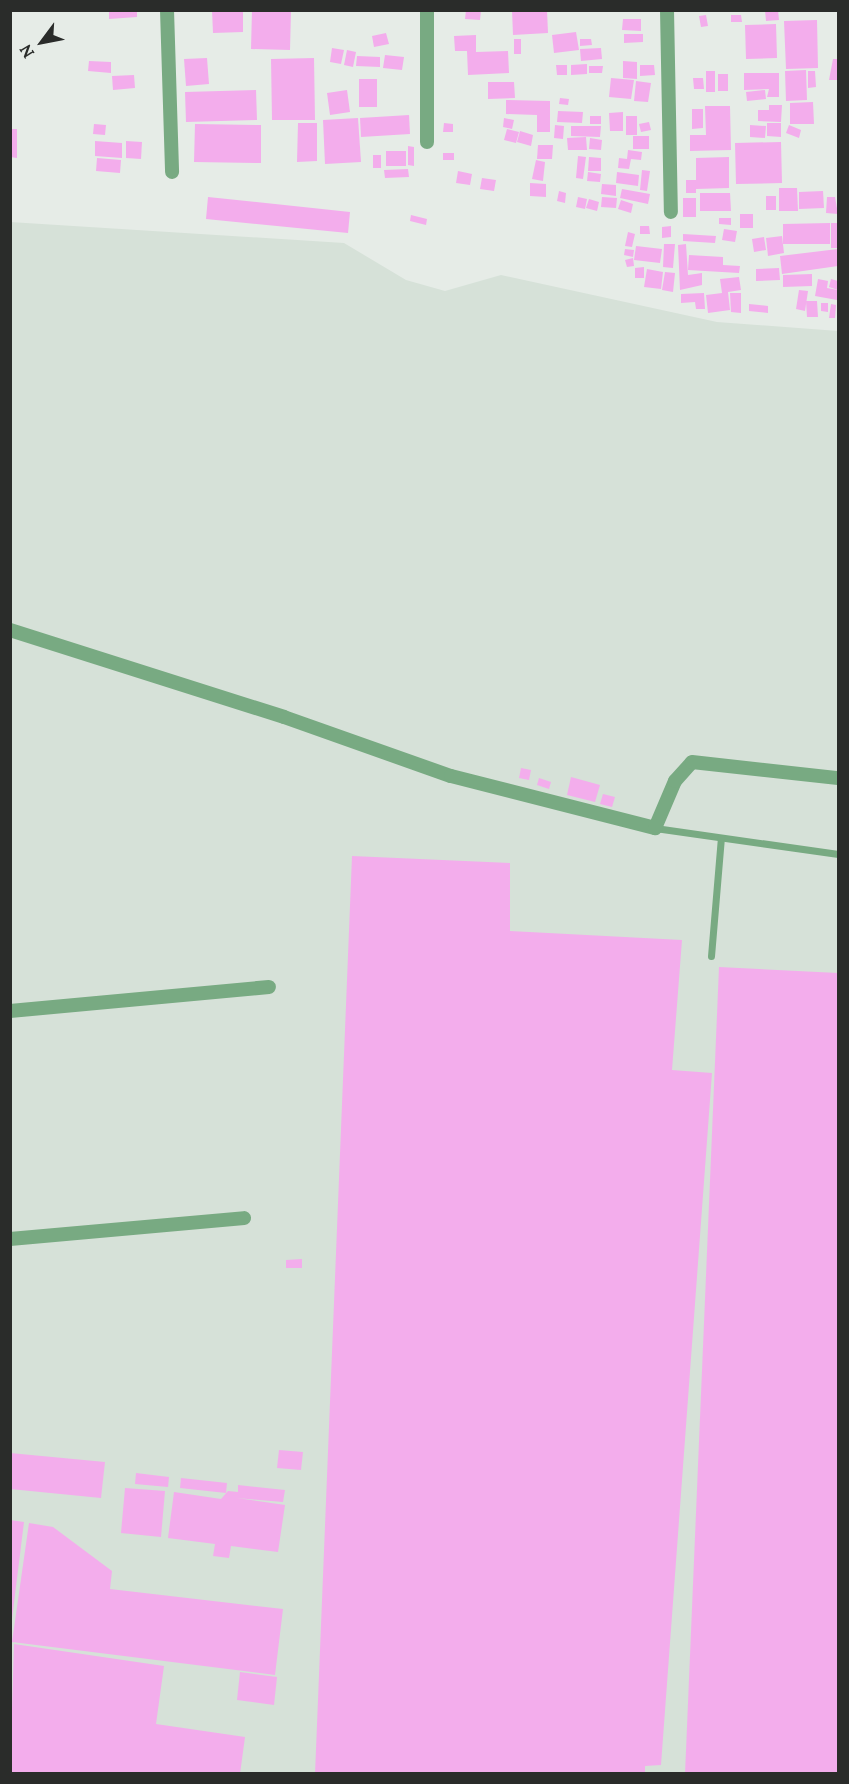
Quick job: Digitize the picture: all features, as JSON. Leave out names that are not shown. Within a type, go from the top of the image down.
[{"type":"street","points":[[167,10],[172,172]]},
{"type":"street","points":[[427,10],[427,142]]},
{"type":"street","points":[[667,10],[671,212]]},
{"type":"street","points":[[10,630],[284,717],[451,776],[655,828],[675,781],[692,762],[838,778]]},
{"type":"street","points":[[10,1011],[269,987]]},
{"type":"street","points":[[10,1239],[244,1218]]},
{"type":"lane","points":[[655,828],[838,854]]},
{"type":"lane","points":[[711,956],[721,838]]},
{"type":"shaded area","points":[[10,222],[344,243],[406,280],[445,291],[501,275],[717,322],[838,331],[838,1773],[11,1773]]},
{"type":"building","points":[[109,10],[137,10],[137,17],[109,19]]},
{"type":"building","points":[[212,10],[243,10],[243,32],[213,33]]},
{"type":"building","points":[[252,10],[291,10],[290,50],[251,49]]},
{"type":"building","points":[[466,10],[481,10],[480,20],[465,19]]},
{"type":"building","points":[[512,10],[547,10],[548,33],[513,35]]},
{"type":"building","points":[[765,10],[778,10],[779,20],[766,21]]},
{"type":"building","points":[[706,15],[708,26],[701,27],[699,16]]},
{"type":"building","points":[[731,15],[741,15],[742,22],[731,22]]},
{"type":"building","points":[[623,19],[641,19],[641,31],[622,30]]},
{"type":"building","points":[[817,20],[818,68],[786,69],[784,21]]},
{"type":"building","points":[[776,24],[777,58],[746,59],[745,25]]},
{"type":"building","points":[[576,32],[579,50],[554,53],[552,35]]},
{"type":"building","points":[[386,33],[389,44],[374,47],[372,36]]},
{"type":"building","points":[[624,34],[643,34],[643,42],[624,43]]},
{"type":"building","points":[[476,35],[476,52],[508,51],[509,73],[468,75],[467,51],[455,51],[454,36]]},
{"type":"building","points":[[514,39],[521,39],[521,54],[514,54]]},
{"type":"building","points":[[580,39],[591,39],[592,45],[580,46]]},
{"type":"building","points":[[332,48],[344,50],[341,64],[330,62]]},
{"type":"building","points":[[601,48],[602,59],[581,61],[580,49]]},
{"type":"building","points":[[347,50],[356,52],[353,67],[344,65]]},
{"type":"building","points":[[385,55],[404,57],[402,70],[383,68]]},
{"type":"building","points":[[357,56],[380,57],[380,67],[356,66]]},
{"type":"building","points":[[207,58],[209,84],[186,86],[184,59]]},
{"type":"building","points":[[314,58],[315,120],[272,120],[271,59]]},
{"type":"building","points":[[833,59],[838,59],[838,80],[829,80]]},
{"type":"building","points":[[89,61],[111,62],[111,73],[88,71]]},
{"type":"building","points":[[623,61],[637,62],[637,79],[623,78]]},
{"type":"building","points":[[587,64],[587,74],[571,75],[571,65]]},
{"type":"building","points":[[556,65],[567,65],[567,75],[557,75]]},
{"type":"building","points":[[640,65],[654,65],[655,75],[640,76]]},
{"type":"building","points":[[589,66],[603,66],[602,73],[589,73]]},
{"type":"building","points":[[806,70],[807,100],[786,101],[785,71]]},
{"type":"building","points":[[706,71],[715,71],[715,92],[706,92]]},
{"type":"building","points":[[808,71],[815,71],[816,87],[808,88]]},
{"type":"building","points":[[744,73],[779,73],[779,97],[767,97],[769,89],[744,90]]},
{"type":"building","points":[[718,74],[728,74],[728,91],[718,91]]},
{"type":"building","points":[[134,75],[135,88],[113,90],[112,76]]},
{"type":"building","points":[[611,78],[634,80],[631,99],[609,97]]},
{"type":"building","points":[[693,78],[703,78],[704,89],[694,89]]},
{"type":"building","points":[[359,79],[377,79],[377,107],[359,107]]},
{"type":"building","points":[[636,81],[651,83],[648,102],[634,101]]},
{"type":"building","points":[[488,82],[514,82],[515,98],[488,99]]},
{"type":"building","points":[[256,90],[257,120],[186,122],[185,92]]},
{"type":"building","points":[[347,90],[350,112],[330,115],[327,93]]},
{"type":"building","points":[[765,90],[766,99],[747,101],[746,92]]},
{"type":"building","points":[[560,98],[569,99],[568,105],[559,104]]},
{"type":"building","points":[[506,100],[550,101],[550,132],[537,132],[537,115],[506,114]]},
{"type":"building","points":[[813,102],[814,124],[790,124],[790,103]]},
{"type":"building","points":[[769,105],[782,105],[781,122],[758,121],[758,110],[769,110]]},
{"type":"building","points":[[705,106],[730,106],[731,150],[690,151],[690,135],[706,135]]},
{"type":"building","points":[[692,109],[703,109],[703,128],[692,129]]},
{"type":"building","points":[[558,111],[583,112],[582,123],[557,122]]},
{"type":"building","points":[[623,112],[623,131],[610,131],[609,113]]},
{"type":"building","points":[[409,115],[410,134],[361,137],[360,118]]},
{"type":"building","points":[[590,116],[601,116],[601,124],[590,124]]},
{"type":"building","points":[[626,116],[637,116],[637,135],[626,135]]},
{"type":"building","points":[[358,118],[361,162],[325,164],[323,120]]},
{"type":"building","points":[[504,118],[514,120],[512,129],[503,127]]},
{"type":"building","points":[[649,122],[651,130],[641,132],[639,124]]},
{"type":"building","points":[[298,123],[317,123],[317,161],[297,162]]},
{"type":"building","points":[[444,123],[453,124],[453,132],[443,132]]},
{"type":"building","points":[[767,123],[781,123],[781,137],[767,136]]},
{"type":"building","points":[[94,124],[106,125],[105,135],[93,134]]},
{"type":"building","points":[[195,124],[261,125],[261,163],[194,162]]},
{"type":"building","points":[[555,125],[564,126],[563,139],[554,138]]},
{"type":"building","points":[[750,125],[766,126],[765,138],[750,137]]},
{"type":"building","points":[[789,125],[801,130],[799,138],[786,133]]},
{"type":"building","points":[[571,126],[601,126],[600,137],[571,136]]},
{"type":"building","points":[[10,129],[17,129],[17,158],[10,157]]},
{"type":"building","points":[[507,129],[519,132],[516,143],[504,140]]},
{"type":"building","points":[[520,131],[533,135],[531,146],[517,142]]},
{"type":"building","points":[[633,136],[649,136],[649,149],[633,149]]},
{"type":"building","points":[[586,137],[587,150],[568,150],[567,138]]},
{"type":"building","points":[[590,138],[602,140],[601,150],[589,149]]},
{"type":"building","points":[[95,141],[122,143],[122,158],[95,156]]},
{"type":"building","points":[[126,141],[142,142],[141,159],[126,158]]},
{"type":"building","points":[[781,142],[782,183],[736,184],[735,143]]},
{"type":"building","points":[[538,145],[553,145],[552,159],[537,159]]},
{"type":"building","points":[[408,146],[414,147],[414,166],[408,165]]},
{"type":"building","points":[[628,150],[642,152],[641,160],[631,159],[629,169],[618,168],[619,158],[627,159]]},
{"type":"building","points":[[386,151],[406,151],[406,166],[386,166]]},
{"type":"building","points":[[443,153],[454,153],[454,160],[443,160]]},
{"type":"building","points":[[373,155],[381,155],[381,168],[373,168]]},
{"type":"building","points":[[578,156],[586,157],[583,179],[576,178]]},
{"type":"building","points":[[589,157],[601,158],[601,171],[588,171]]},
{"type":"building","points":[[729,157],[729,188],[696,189],[696,193],[686,193],[686,180],[696,180],[696,158]]},
{"type":"building","points":[[97,158],[121,160],[120,173],[96,171]]},
{"type":"building","points":[[536,160],[545,162],[543,181],[532,179]]},
{"type":"building","points":[[408,169],[409,177],[385,178],[384,170]]},
{"type":"building","points":[[642,170],[650,171],[647,191],[640,190]]},
{"type":"building","points":[[458,171],[472,174],[470,185],[456,183]]},
{"type":"building","points":[[588,172],[601,174],[600,182],[587,181]]},
{"type":"building","points":[[617,172],[639,175],[638,186],[616,183]]},
{"type":"building","points":[[482,178],[496,180],[494,191],[480,189]]},
{"type":"building","points":[[530,183],[546,184],[546,197],[530,196]]},
{"type":"building","points":[[602,184],[616,185],[616,196],[601,194]]},
{"type":"building","points":[[779,188],[797,188],[798,211],[779,211]]},
{"type":"building","points":[[622,189],[650,194],[648,204],[620,198]]},
{"type":"building","points":[[559,191],[566,193],[565,203],[557,201]]},
{"type":"building","points":[[823,191],[824,208],[799,209],[799,192]]},
{"type":"building","points":[[700,193],[730,193],[731,211],[700,211]]},
{"type":"building","points":[[766,196],[776,196],[776,210],[766,210]]},
{"type":"building","points":[[208,197],[350,212],[348,233],[206,219]]},
{"type":"building","points":[[578,197],[587,199],[585,209],[576,207]]},
{"type":"building","points":[[602,197],[617,198],[616,208],[601,207]]},
{"type":"building","points":[[827,197],[835,197],[838,214],[826,213]]},
{"type":"building","points":[[683,198],[696,198],[696,217],[683,217]]},
{"type":"building","points":[[589,199],[599,202],[597,211],[586,208]]},
{"type":"building","points":[[621,200],[633,204],[631,213],[618,209]]},
{"type":"building","points":[[740,214],[753,214],[753,228],[740,228]]},
{"type":"building","points":[[411,215],[427,219],[426,225],[410,221]]},
{"type":"building","points":[[719,218],[731,218],[731,225],[719,224]]},
{"type":"building","points":[[830,223],[830,244],[783,244],[783,224]]},
{"type":"building","points":[[831,223],[838,223],[838,248],[831,248]]},
{"type":"building","points":[[640,226],[649,226],[650,234],[640,234]]},
{"type":"building","points":[[671,226],[671,237],[662,238],[662,227]]},
{"type":"building","points":[[724,229],[737,231],[735,242],[722,240]]},
{"type":"building","points":[[628,232],[635,234],[632,247],[625,246]]},
{"type":"building","points":[[683,234],[716,236],[715,243],[683,241]]},
{"type":"building","points":[[782,236],[784,253],[768,256],[766,238]]},
{"type":"building","points":[[764,237],[766,250],[754,252],[752,239]]},
{"type":"building","points":[[664,244],[675,244],[673,268],[663,267]]},
{"type":"building","points":[[686,244],[688,275],[702,273],[702,285],[680,290],[678,245]]},
{"type":"building","points":[[636,246],[662,249],[660,263],[634,260]]},
{"type":"building","points":[[625,249],[634,250],[633,257],[624,255]]},
{"type":"building","points":[[838,249],[838,266],[782,274],[780,256]]},
{"type":"building","points":[[689,255],[723,257],[723,265],[740,266],[739,273],[688,270]]},
{"type":"building","points":[[633,258],[634,266],[627,267],[625,260]]},
{"type":"building","points":[[644,267],[644,278],[635,278],[635,268]]},
{"type":"building","points":[[779,268],[780,280],[756,281],[756,269]]},
{"type":"building","points":[[647,269],[663,272],[661,289],[644,287]]},
{"type":"building","points":[[665,272],[675,273],[673,292],[662,290]]},
{"type":"building","points":[[812,274],[812,286],[783,287],[783,275]]},
{"type":"building","points":[[739,277],[741,290],[728,292],[730,310],[708,313],[706,295],[722,293],[720,279]]},
{"type":"building","points":[[818,279],[828,281],[827,288],[838,290],[837,300],[815,296]]},
{"type":"building","points":[[831,279],[838,281],[838,290],[829,287]]},
{"type":"building","points":[[799,290],[808,291],[805,311],[796,309]]},
{"type":"building","points":[[704,293],[705,309],[696,309],[695,302],[681,303],[681,294]]},
{"type":"building","points":[[730,293],[741,293],[741,313],[731,312]]},
{"type":"building","points":[[806,301],[817,301],[818,317],[807,317]]},
{"type":"building","points":[[821,303],[828,303],[828,312],[821,311]]},
{"type":"building","points":[[749,304],[768,306],[768,313],[749,311]]},
{"type":"building","points":[[831,304],[836,305],[835,318],[829,318]]},
{"type":"building","points":[[521,768],[531,770],[529,780],[519,778]]},
{"type":"building","points":[[571,777],[600,785],[595,802],[567,795]]},
{"type":"building","points":[[539,778],[551,782],[549,789],[537,785]]},
{"type":"building","points":[[603,794],[615,797],[612,807],[600,804]]},
{"type":"building","points":[[352,856],[510,863],[510,931],[682,940],[672,1070],[712,1073],[661,1765],[645,1766],[645,1774],[315,1774]]},
{"type":"building","points":[[719,967],[838,973],[838,1774],[685,1774]]},
{"type":"building","points":[[302,1259],[302,1268],[286,1268],[286,1260]]},
{"type":"building","points":[[279,1450],[303,1452],[301,1470],[277,1468]]},
{"type":"building","points":[[10,1453],[105,1462],[101,1498],[10,1489]]},
{"type":"building","points":[[136,1473],[169,1477],[168,1487],[135,1484]]},
{"type":"building","points":[[181,1478],[227,1483],[226,1493],[180,1488]]},
{"type":"building","points":[[238,1485],[285,1490],[283,1502],[237,1498],[285,1505],[278,1552],[231,1546],[229,1558],[213,1556],[215,1544],[168,1538],[174,1492],[221,1499],[228,1491],[238,1492]]},
{"type":"building","points":[[125,1488],[165,1491],[161,1537],[121,1533]]},
{"type":"building","points":[[10,1520],[24,1522],[12,1619],[10,1619]]},
{"type":"building","points":[[29,1523],[53,1527],[112,1571],[110,1589],[283,1609],[275,1675],[12,1642]]},
{"type":"building","points":[[14,1644],[164,1666],[156,1724],[245,1737],[240,1774],[10,1774]]},
{"type":"building","points":[[240,1672],[277,1677],[274,1705],[237,1700]]}]
